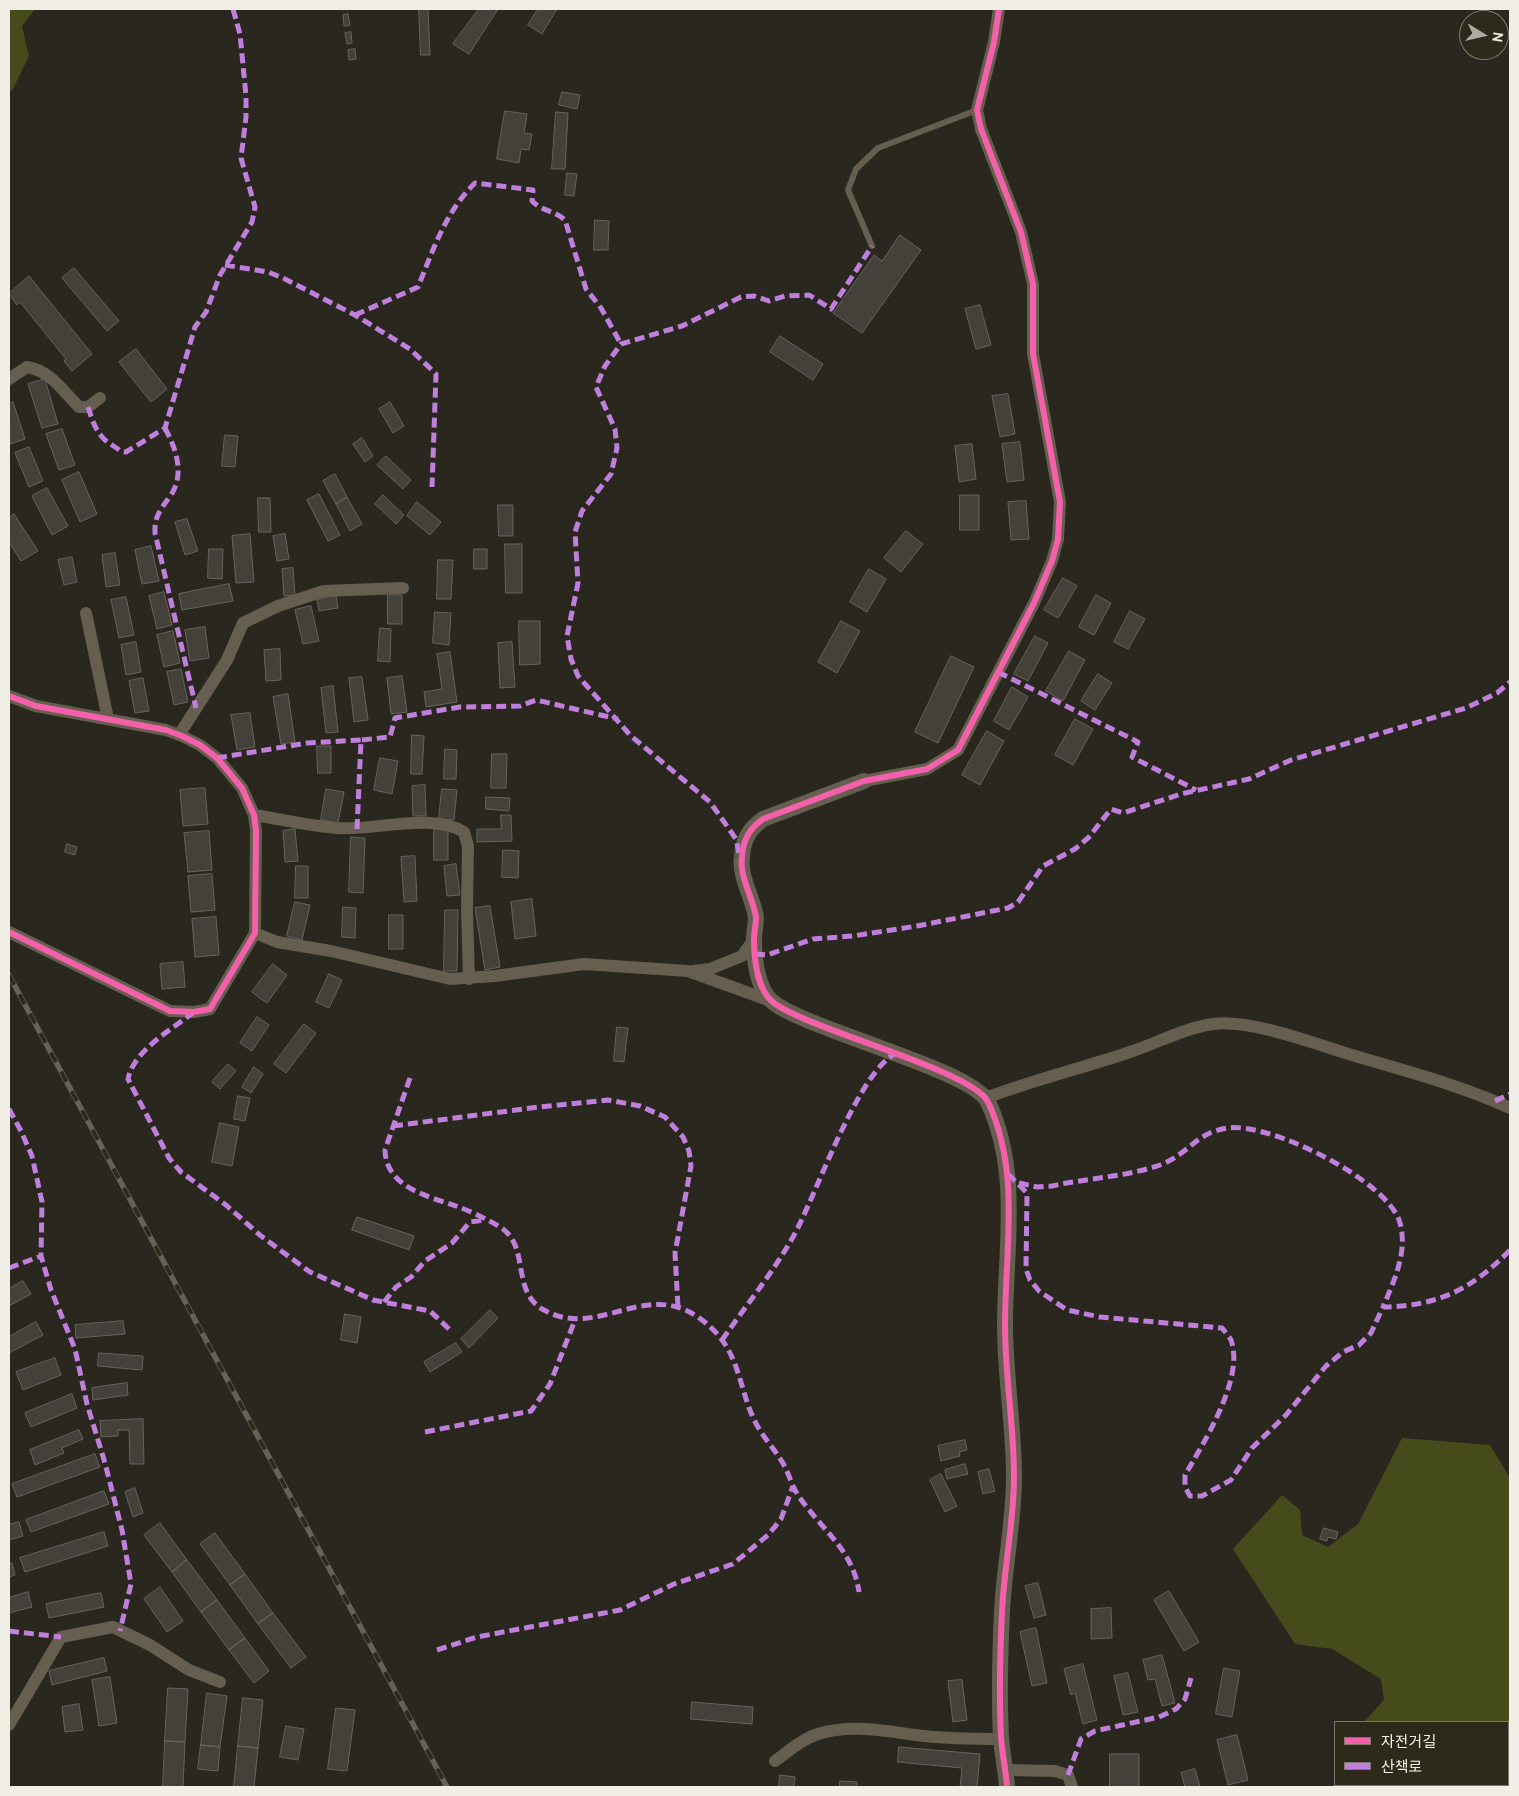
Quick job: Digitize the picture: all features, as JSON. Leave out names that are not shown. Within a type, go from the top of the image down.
[{"type":"street","points":[[771,1001],[760,978],[754,939],[756,918],[741,860],[750,829],[763,819],[864,780],[927,769],[958,750],[1034,603],[1058,539],[1060,502],[1033,354],[1035,312],[1032,276],[1021,232],[981,129],[976,110],[994,42],[999,9]]},
{"type":"street","points":[[9,379],[27,367],[40,369],[52,378],[79,407],[88,407],[100,398]]},
{"type":"street","points":[[179,735],[227,660],[243,623],[278,606],[324,591],[403,588]]},
{"type":"street","points":[[86,613],[108,720]]},
{"type":"street","points":[[9,696],[36,706],[166,730],[200,745],[223,764],[242,788],[254,815],[257,870],[254,907],[256,933],[210,1009],[182,1012],[170,1011],[9,932]]},
{"type":"street","points":[[254,815],[336,828],[357,829],[434,823],[456,827],[464,832],[468,846],[469,979]]},
{"type":"street","points":[[256,933],[277,942],[331,951],[436,977],[469,979],[584,964],[688,971],[710,969],[742,956],[754,939]]},
{"type":"street","points":[[688,971],[771,1001],[809,1020],[953,1077],[986,1098],[1002,1140],[1008,1174],[1010,1206],[1005,1280],[1005,1352],[1014,1482],[1002,1611],[1001,1739],[1007,1787]]},
{"type":"street","points":[[986,1098],[1019,1085],[1062,1075],[1125,1054],[1192,1029],[1214,1024],[1231,1024],[1305,1041],[1441,1082],[1510,1108]]},
{"type":"street","points":[[9,1725],[61,1637],[113,1627],[150,1645],[189,1670],[220,1682]]},
{"type":"street","points":[[776,1760],[800,1742],[817,1734],[838,1729],[886,1730],[966,1739],[1001,1739]]},
{"type":"street","points":[[1006,1770],[1055,1771],[1068,1774],[1072,1787]]},
{"type":"lane","points":[[872,246],[848,190],[856,169],[878,148],[976,110]]},
{"type":"green space","points":[[9,9],[35,9],[22,26],[29,56],[12,91],[9,89]]},
{"type":"green space","points":[[1402,1438],[1490,1445],[1510,1478],[1510,1787],[1343,1787],[1509,1786],[1509,1721],[1365,1721],[1384,1700],[1381,1679],[1332,1649],[1295,1644],[1233,1549],[1282,1495],[1300,1510],[1302,1535],[1328,1547],[1358,1524]]},
{"type":"building","points":[[419,9],[428,9],[430,55],[421,55]]},
{"type":"building","points":[[479,9],[498,9],[469,54],[453,44]]},
{"type":"building","points":[[538,9],[557,9],[542,34],[528,25]]},
{"type":"building","points":[[348,14],[350,25],[344,26],[343,15]]},
{"type":"building","points":[[351,32],[352,43],[347,44],[345,33]]},
{"type":"building","points":[[355,49],[356,59],[349,60],[348,50]]},
{"type":"building","points":[[562,92],[580,95],[577,109],[559,105]]},
{"type":"building","points":[[505,111],[527,114],[524,133],[532,134],[529,150],[521,149],[519,163],[497,159]]},
{"type":"building","points":[[556,112],[568,113],[565,169],[552,169]]},
{"type":"building","points":[[567,173],[577,174],[574,196],[565,195]]},
{"type":"building","points":[[595,220],[609,221],[608,250],[594,250]]},
{"type":"building","points":[[900,235],[921,250],[862,333],[833,313],[874,255],[882,261]]},
{"type":"building","points":[[74,268],[119,321],[107,331],[62,278]]},
{"type":"building","points":[[29,276],[92,354],[72,371],[64,361],[66,359],[20,302],[17,305],[9,294]]},
{"type":"building","points":[[980,305],[991,345],[976,349],[965,309]]},
{"type":"building","points":[[780,336],[823,364],[813,380],[770,352]]},
{"type":"building","points":[[136,349],[167,389],[151,402],[119,362]]},
{"type":"building","points":[[45,379],[58,424],[42,428],[28,384]]},
{"type":"building","points":[[1008,394],[1015,434],[1000,437],[992,396]]},
{"type":"building","points":[[13,402],[25,439],[10,444],[9,404]]},
{"type":"building","points":[[390,402],[404,426],[393,433],[379,409]]},
{"type":"building","points":[[62,429],[75,465],[59,470],[46,434]]},
{"type":"building","points":[[225,435],[238,436],[235,467],[222,466]]},
{"type":"building","points":[[362,438],[373,456],[365,462],[353,444]]},
{"type":"building","points":[[1020,442],[1024,480],[1007,482],[1002,444]]},
{"type":"building","points":[[972,444],[976,479],[959,482],[955,446]]},
{"type":"building","points":[[29,447],[43,481],[29,487],[15,453]]},
{"type":"building","points":[[386,456],[411,480],[403,489],[377,465]]},
{"type":"building","points":[[79,472],[97,514],[80,522],[62,480]]},
{"type":"building","points":[[335,474],[347,497],[336,504],[323,481]]},
{"type":"building","points":[[47,488],[68,526],[52,535],[32,496]]},
{"type":"building","points":[[319,494],[340,535],[328,541],[307,500]]},
{"type":"building","points":[[383,495],[404,515],[396,524],[375,504]]},
{"type":"building","points":[[960,495],[979,495],[979,530],[960,530]]},
{"type":"building","points":[[347,497],[362,524],[350,531],[336,504]]},
{"type":"building","points":[[258,498],[270,498],[271,532],[259,532]]},
{"type":"building","points":[[1026,501],[1029,539],[1011,540],[1008,502]]},
{"type":"building","points":[[417,502],[441,522],[430,535],[407,516]]},
{"type":"building","points":[[498,505],[513,505],[513,536],[499,536]]},
{"type":"building","points":[[14,514],[38,551],[21,561],[9,542],[9,518]]},
{"type":"building","points":[[187,519],[198,551],[185,555],[175,522]]},
{"type":"building","points":[[906,531],[923,544],[901,572],[884,558]]},
{"type":"building","points":[[250,534],[254,582],[236,583],[232,536]]},
{"type":"building","points":[[285,534],[289,559],[277,561],[273,536]]},
{"type":"building","points":[[505,544],[522,544],[522,593],[506,593]]},
{"type":"building","points":[[151,546],[159,581],[142,584],[135,550]]},
{"type":"building","points":[[209,549],[223,549],[222,579],[208,578]]},
{"type":"building","points":[[474,549],[487,549],[487,569],[474,569]]},
{"type":"building","points":[[115,553],[120,585],[106,587],[102,555]]},
{"type":"building","points":[[72,557],[77,582],[64,585],[58,560]]},
{"type":"building","points":[[438,560],[453,560],[451,599],[437,599]]},
{"type":"building","points":[[293,568],[295,595],[284,596],[282,569]]},
{"type":"building","points":[[869,569],[886,579],[867,612],[850,602]]},
{"type":"building","points":[[1063,578],[1077,586],[1058,618],[1044,610]]},
{"type":"building","points":[[229,584],[233,601],[182,610],[179,594]]},
{"type":"building","points":[[164,592],[172,625],[157,629],[149,596]]},
{"type":"building","points":[[388,595],[402,595],[402,624],[388,624]]},
{"type":"building","points":[[1096,595],[1111,603],[1094,635],[1079,627]]},
{"type":"building","points":[[336,596],[338,608],[319,611],[317,600]]},
{"type":"building","points":[[126,597],[134,635],[119,638],[111,600]]},
{"type":"building","points":[[311,606],[319,641],[303,644],[295,610]]},
{"type":"building","points":[[1130,611],[1145,619],[1128,649],[1114,642]]},
{"type":"building","points":[[435,612],[451,613],[449,645],[433,643]]},
{"type":"building","points":[[519,621],[540,621],[540,664],[520,665]]},
{"type":"building","points":[[841,621],[860,631],[837,673],[818,662]]},
{"type":"building","points":[[205,627],[209,658],[190,661],[185,630]]},
{"type":"building","points":[[380,628],[391,629],[390,662],[378,661]]},
{"type":"building","points":[[173,631],[180,663],[164,667],[157,635]]},
{"type":"building","points":[[1035,636],[1048,643],[1028,681],[1014,674]]},
{"type":"building","points":[[136,642],[141,672],[126,675],[121,645]]},
{"type":"building","points":[[512,642],[515,687],[500,688],[498,643]]},
{"type":"building","points":[[280,649],[281,680],[266,681],[264,650]]},
{"type":"building","points":[[1069,651],[1085,660],[1063,701],[1046,691]]},
{"type":"building","points":[[450,652],[457,702],[426,707],[424,692],[442,689],[437,654]]},
{"type":"building","points":[[951,656],[974,667],[938,743],[915,732]]},
{"type":"building","points":[[181,669],[188,702],[174,705],[167,672]]},
{"type":"building","points":[[1098,674],[1112,683],[1095,710],[1081,701]]},
{"type":"building","points":[[402,676],[407,712],[391,714],[387,678]]},
{"type":"building","points":[[362,677],[368,720],[354,722],[349,678]]},
{"type":"building","points":[[143,678],[149,711],[135,713],[129,681]]},
{"type":"building","points":[[333,686],[338,732],[326,733],[321,688]]},
{"type":"building","points":[[1012,687],[1028,697],[1009,730],[994,721]]},
{"type":"building","points":[[288,694],[295,742],[281,744],[273,697]]},
{"type":"building","points":[[250,713],[255,747],[237,750],[231,715]]},
{"type":"building","points":[[1075,719],[1093,729],[1073,765],[1055,755]]},
{"type":"building","points":[[987,731],[1004,741],[980,785],[962,775]]},
{"type":"building","points":[[412,735],[424,736],[422,774],[411,774]]},
{"type":"building","points":[[317,746],[331,746],[331,773],[318,773]]},
{"type":"building","points":[[445,749],[457,750],[456,779],[444,779]]},
{"type":"building","points":[[492,754],[507,754],[506,788],[491,788]]},
{"type":"building","points":[[380,758],[398,761],[392,794],[374,790]]},
{"type":"building","points":[[425,785],[426,816],[413,816],[412,786]]},
{"type":"building","points":[[205,788],[208,824],[183,826],[180,790]]},
{"type":"building","points":[[326,789],[344,792],[338,823],[321,820]]},
{"type":"building","points":[[442,789],[457,790],[454,820],[439,819]]},
{"type":"building","points":[[486,797],[510,798],[509,811],[486,809]]},
{"type":"building","points":[[501,815],[511,815],[512,841],[477,842],[477,829],[501,829]]},
{"type":"building","points":[[295,829],[298,861],[285,862],[283,831]]},
{"type":"building","points":[[434,829],[448,829],[448,860],[434,860]]},
{"type":"building","points":[[209,831],[212,870],[188,872],[184,833]]},
{"type":"building","points":[[351,837],[365,838],[363,893],[349,892]]},
{"type":"building","points":[[67,844],[77,847],[75,855],[65,852]]},
{"type":"building","points":[[503,850],[519,851],[518,878],[502,877]]},
{"type":"building","points":[[415,856],[417,901],[404,902],[401,857]]},
{"type":"building","points":[[456,864],[460,895],[447,896],[444,866]]},
{"type":"building","points":[[296,866],[308,866],[308,898],[295,898]]},
{"type":"building","points":[[212,874],[215,910],[191,912],[188,876]]},
{"type":"building","points":[[532,899],[536,936],[515,939],[511,902]]},
{"type":"building","points":[[295,902],[310,905],[302,940],[287,936]]},
{"type":"building","points":[[490,906],[500,967],[485,970],[475,908]]},
{"type":"building","points":[[343,907],[356,908],[355,938],[342,937]]},
{"type":"building","points":[[445,910],[458,910],[457,971],[444,971]]},
{"type":"building","points":[[389,915],[403,915],[403,949],[389,949]]},
{"type":"building","points":[[216,917],[219,955],[195,957],[192,919]]},
{"type":"building","points":[[183,962],[185,987],[162,989],[160,964]]},
{"type":"building","points":[[273,964],[287,975],[267,1003],[252,992]]},
{"type":"building","points":[[329,974],[342,980],[329,1008],[316,1002]]},
{"type":"building","points":[[257,1017],[269,1025],[252,1051],[240,1043]]},
{"type":"building","points":[[304,1024],[316,1033],[286,1073],[274,1064]]},
{"type":"building","points":[[617,1027],[628,1028],[624,1062],[614,1061]]},
{"type":"building","points":[[228,1064],[236,1071],[220,1089],[212,1082]]},
{"type":"building","points":[[254,1067],[263,1074],[251,1093],[242,1087]]},
{"type":"building","points":[[238,1096],[250,1098],[245,1121],[234,1119]]},
{"type":"building","points":[[220,1123],[239,1127],[232,1166],[212,1162]]},
{"type":"building","points":[[357,1217],[414,1236],[409,1250],[352,1230]]},
{"type":"building","points":[[23,1281],[31,1294],[9,1306],[9,1289]]},
{"type":"building","points":[[490,1310],[498,1318],[469,1348],[461,1339]]},
{"type":"building","points":[[345,1314],[361,1317],[357,1343],[341,1340]]},
{"type":"building","points":[[123,1321],[125,1334],[76,1338],[75,1325]]},
{"type":"building","points":[[36,1322],[43,1335],[9,1353],[9,1337]]},
{"type":"building","points":[[456,1343],[462,1352],[430,1372],[424,1362]]},
{"type":"building","points":[[99,1353],[143,1356],[142,1370],[98,1366]]},
{"type":"building","points":[[55,1358],[61,1375],[23,1390],[16,1372]]},
{"type":"building","points":[[127,1383],[128,1395],[93,1400],[92,1388]]},
{"type":"building","points":[[72,1394],[77,1408],[31,1427],[25,1413]]},
{"type":"building","points":[[143,1419],[144,1464],[130,1464],[129,1430],[118,1430],[118,1436],[101,1437],[100,1421]]},
{"type":"building","points":[[79,1430],[83,1439],[62,1448],[64,1453],[35,1465],[30,1450]]},
{"type":"building","points":[[965,1440],[967,1450],[959,1452],[960,1456],[941,1461],[938,1446]]},
{"type":"building","points":[[95,1454],[100,1467],[17,1497],[12,1484]]},
{"type":"building","points":[[965,1464],[968,1474],[947,1479],[945,1470]]},
{"type":"building","points":[[989,1469],[995,1491],[983,1494],[978,1472]]},
{"type":"building","points":[[941,1474],[957,1506],[945,1512],[930,1480]]},
{"type":"building","points":[[135,1488],[143,1513],[133,1517],[125,1492]]},
{"type":"building","points":[[104,1491],[109,1504],[31,1532],[26,1520]]},
{"type":"building","points":[[19,1522],[23,1536],[9,1540],[9,1525]]},
{"type":"building","points":[[160,1523],[187,1560],[172,1572],[144,1535]]},
{"type":"building","points":[[1324,1528],[1338,1532],[1336,1539],[1328,1537],[1327,1541],[1320,1539]]},
{"type":"building","points":[[104,1532],[108,1546],[25,1572],[20,1558]]},
{"type":"building","points":[[215,1533],[245,1574],[230,1585],[200,1544]]},
{"type":"building","points":[[187,1560],[217,1600],[201,1612],[172,1572]]},
{"type":"building","points":[[9,1563],[12,1563],[15,1575],[9,1577]]},
{"type":"building","points":[[245,1574],[273,1613],[258,1624],[230,1585]]},
{"type":"building","points":[[1038,1583],[1046,1615],[1034,1618],[1025,1586]]},
{"type":"building","points":[[160,1587],[183,1621],[167,1632],[144,1599]]},
{"type":"building","points":[[1169,1591],[1199,1642],[1184,1651],[1154,1600]]},
{"type":"building","points":[[28,1592],[32,1607],[9,1613],[9,1598]]},
{"type":"building","points":[[101,1593],[104,1607],[49,1618],[46,1604]]},
{"type":"building","points":[[217,1600],[245,1638],[229,1650],[201,1612]]},
{"type":"building","points":[[1111,1608],[1112,1638],[1091,1639],[1091,1609]]},
{"type":"building","points":[[273,1613],[306,1657],[291,1668],[258,1624]]},
{"type":"building","points":[[1036,1628],[1047,1683],[1032,1686],[1020,1632]]},
{"type":"building","points":[[245,1638],[269,1671],[254,1683],[229,1650]]},
{"type":"building","points":[[1162,1655],[1175,1703],[1162,1706],[1155,1679],[1148,1680],[1143,1660]]},
{"type":"building","points":[[104,1658],[107,1671],[52,1685],[49,1671]]},
{"type":"building","points":[[1083,1664],[1097,1720],[1083,1724],[1075,1693],[1071,1695],[1064,1669]]},
{"type":"building","points":[[1224,1668],[1240,1671],[1232,1717],[1216,1714]]},
{"type":"building","points":[[1128,1673],[1138,1712],[1123,1715],[1114,1676]]},
{"type":"building","points":[[110,1677],[117,1723],[99,1726],[92,1680]]},
{"type":"building","points":[[962,1680],[967,1720],[953,1722],[948,1681]]},
{"type":"building","points":[[168,1688],[188,1689],[185,1742],[165,1741]]},
{"type":"building","points":[[207,1693],[227,1696],[220,1747],[201,1745]]},
{"type":"building","points":[[243,1698],[263,1700],[258,1748],[238,1746]]},
{"type":"building","points":[[692,1702],[753,1707],[752,1724],[691,1719]]},
{"type":"building","points":[[79,1704],[83,1730],[65,1732],[62,1707]]},
{"type":"building","points":[[336,1708],[355,1710],[347,1771],[328,1769]]},
{"type":"building","points":[[286,1726],[304,1729],[298,1760],[280,1757]]},
{"type":"building","points":[[1237,1735],[1248,1780],[1228,1785],[1217,1740]]},
{"type":"building","points":[[165,1741],[185,1742],[183,1787],[163,1787]]},
{"type":"building","points":[[201,1745],[220,1747],[218,1771],[198,1769]]},
{"type":"building","points":[[238,1746],[258,1748],[254,1787],[234,1787]]},
{"type":"building","points":[[899,1747],[980,1754],[977,1787],[960,1787],[962,1768],[898,1762]]},
{"type":"building","points":[[1110,1754],[1139,1754],[1139,1787],[1110,1787]]},
{"type":"building","points":[[1195,1769],[1200,1787],[1185,1787],[1181,1773]]},
{"type":"building","points":[[780,1775],[795,1777],[794,1787],[779,1787]]},
{"type":"building","points":[[840,1781],[857,1782],[857,1787],[840,1787]]},
{"type":"railway","points":[[9,975],[447,1787]]},
{"type":"marked path","points":[[88,407],[98,432],[106,441],[120,451],[126,452],[165,428],[195,327],[206,312],[220,275],[252,222],[255,207],[241,158],[246,117],[246,96],[240,34],[233,9]]},
{"type":"marked path","points":[[355,315],[418,287],[448,218],[475,183],[533,190],[532,201],[565,220],[586,289],[601,308],[621,344]]},
{"type":"marked path","points":[[739,853],[736,839],[710,802],[631,736],[578,676],[571,659],[567,636],[578,583],[575,532],[582,511],[611,474],[617,448],[615,429],[596,387],[605,366],[621,344],[682,326],[741,297],[754,296],[769,301],[785,296],[809,295],[831,309],[872,246]]},
{"type":"marked path","points":[[225,265],[268,272],[355,315],[410,349],[436,374],[432,487]]},
{"type":"marked path","points":[[165,428],[173,444],[178,478],[171,495],[157,517],[155,533],[196,708]]},
{"type":"marked path","points":[[998,672],[1138,742],[1132,757],[1196,790]]},
{"type":"marked path","points":[[755,954],[767,955],[813,939],[853,936],[917,926],[1008,908],[1018,902],[1043,866],[1075,849],[1089,837],[1111,809],[1123,813],[1181,794],[1249,779],[1291,760],[1466,708],[1497,693],[1510,682]]},
{"type":"marked path","points":[[357,829],[361,740],[390,737],[395,718],[460,707],[520,706],[536,700],[618,719]]},
{"type":"marked path","points":[[217,758],[307,743],[361,740]]},
{"type":"marked path","points":[[194,1012],[145,1050],[132,1069],[128,1079],[169,1158],[181,1172],[226,1205],[261,1236],[310,1272],[373,1300],[430,1311],[449,1329]]},
{"type":"marked path","points":[[722,1340],[768,1276],[793,1237],[852,1109],[867,1084],[881,1065],[896,1053]]},
{"type":"marked path","points":[[410,1078],[385,1150],[387,1163],[392,1173],[400,1181],[421,1194],[478,1215],[500,1227],[509,1235],[519,1257],[527,1292],[534,1302],[544,1310],[561,1317],[578,1319],[660,1304],[683,1309],[708,1324],[722,1340],[733,1360],[748,1406],[758,1427],[782,1462],[793,1487],[844,1553],[856,1577],[859,1592]]},
{"type":"marked path","points":[[1495,1101],[1510,1094]]},
{"type":"marked path","points":[[393,1126],[608,1100],[640,1106],[665,1117],[683,1137],[689,1151],[691,1166],[675,1253],[678,1307]]},
{"type":"marked path","points":[[9,1109],[32,1156],[42,1202],[41,1256],[51,1290],[75,1349],[87,1404],[105,1463],[122,1530],[131,1584],[120,1631]]},
{"type":"marked path","points":[[1019,1183],[1037,1187],[1052,1186],[1147,1169],[1170,1160],[1200,1139],[1217,1130],[1228,1128],[1247,1129],[1271,1134],[1298,1144],[1352,1173],[1374,1190],[1391,1207],[1400,1223],[1402,1245],[1399,1266],[1383,1307]]},
{"type":"marked path","points":[[1008,1174],[1027,1193],[1026,1269],[1030,1280],[1039,1291],[1067,1310],[1100,1317],[1222,1328],[1230,1338],[1234,1355],[1232,1373],[1220,1410],[1185,1475],[1185,1487],[1190,1496],[1202,1496],[1231,1480],[1252,1448],[1286,1415],[1326,1366],[1343,1352],[1359,1345],[1371,1333],[1383,1307],[1421,1303],[1453,1293],[1482,1275],[1510,1250]]},
{"type":"marked path","points":[[384,1302],[396,1287],[411,1277],[425,1261],[452,1243],[470,1222],[485,1220]]},
{"type":"marked path","points":[[9,1268],[41,1256]]},
{"type":"marked path","points":[[425,1432],[531,1411],[550,1384],[575,1320]]},
{"type":"marked path","points":[[437,1650],[477,1637],[620,1610],[674,1584],[733,1564],[768,1535],[781,1519],[793,1486]]},
{"type":"marked path","points":[[9,1631],[61,1637]]},
{"type":"marked path","points":[[1068,1775],[1081,1739],[1095,1731],[1159,1717],[1176,1709],[1185,1699],[1191,1678]]},
{"type":"cycle path","points":[[999,9],[994,42],[977,110],[981,129],[1021,232],[1033,284],[1033,354],[1060,502],[1058,539],[1052,561],[1034,603],[958,750],[927,769],[864,781],[763,819],[748,835],[744,845],[742,864],[744,879],[756,917],[754,937],[756,965],[760,983],[768,998],[793,1014],[923,1064],[953,1077],[976,1090],[988,1102],[998,1129],[1005,1156],[1008,1184],[1009,1212],[1005,1344],[1013,1439],[1014,1477],[1003,1595],[1000,1659],[1001,1737],[1007,1787]]},
{"type":"cycle path","points":[[9,696],[36,706],[166,730],[200,745],[217,758],[242,788],[254,815],[256,831],[255,933],[210,1009],[194,1012],[170,1011],[9,932]]}]
